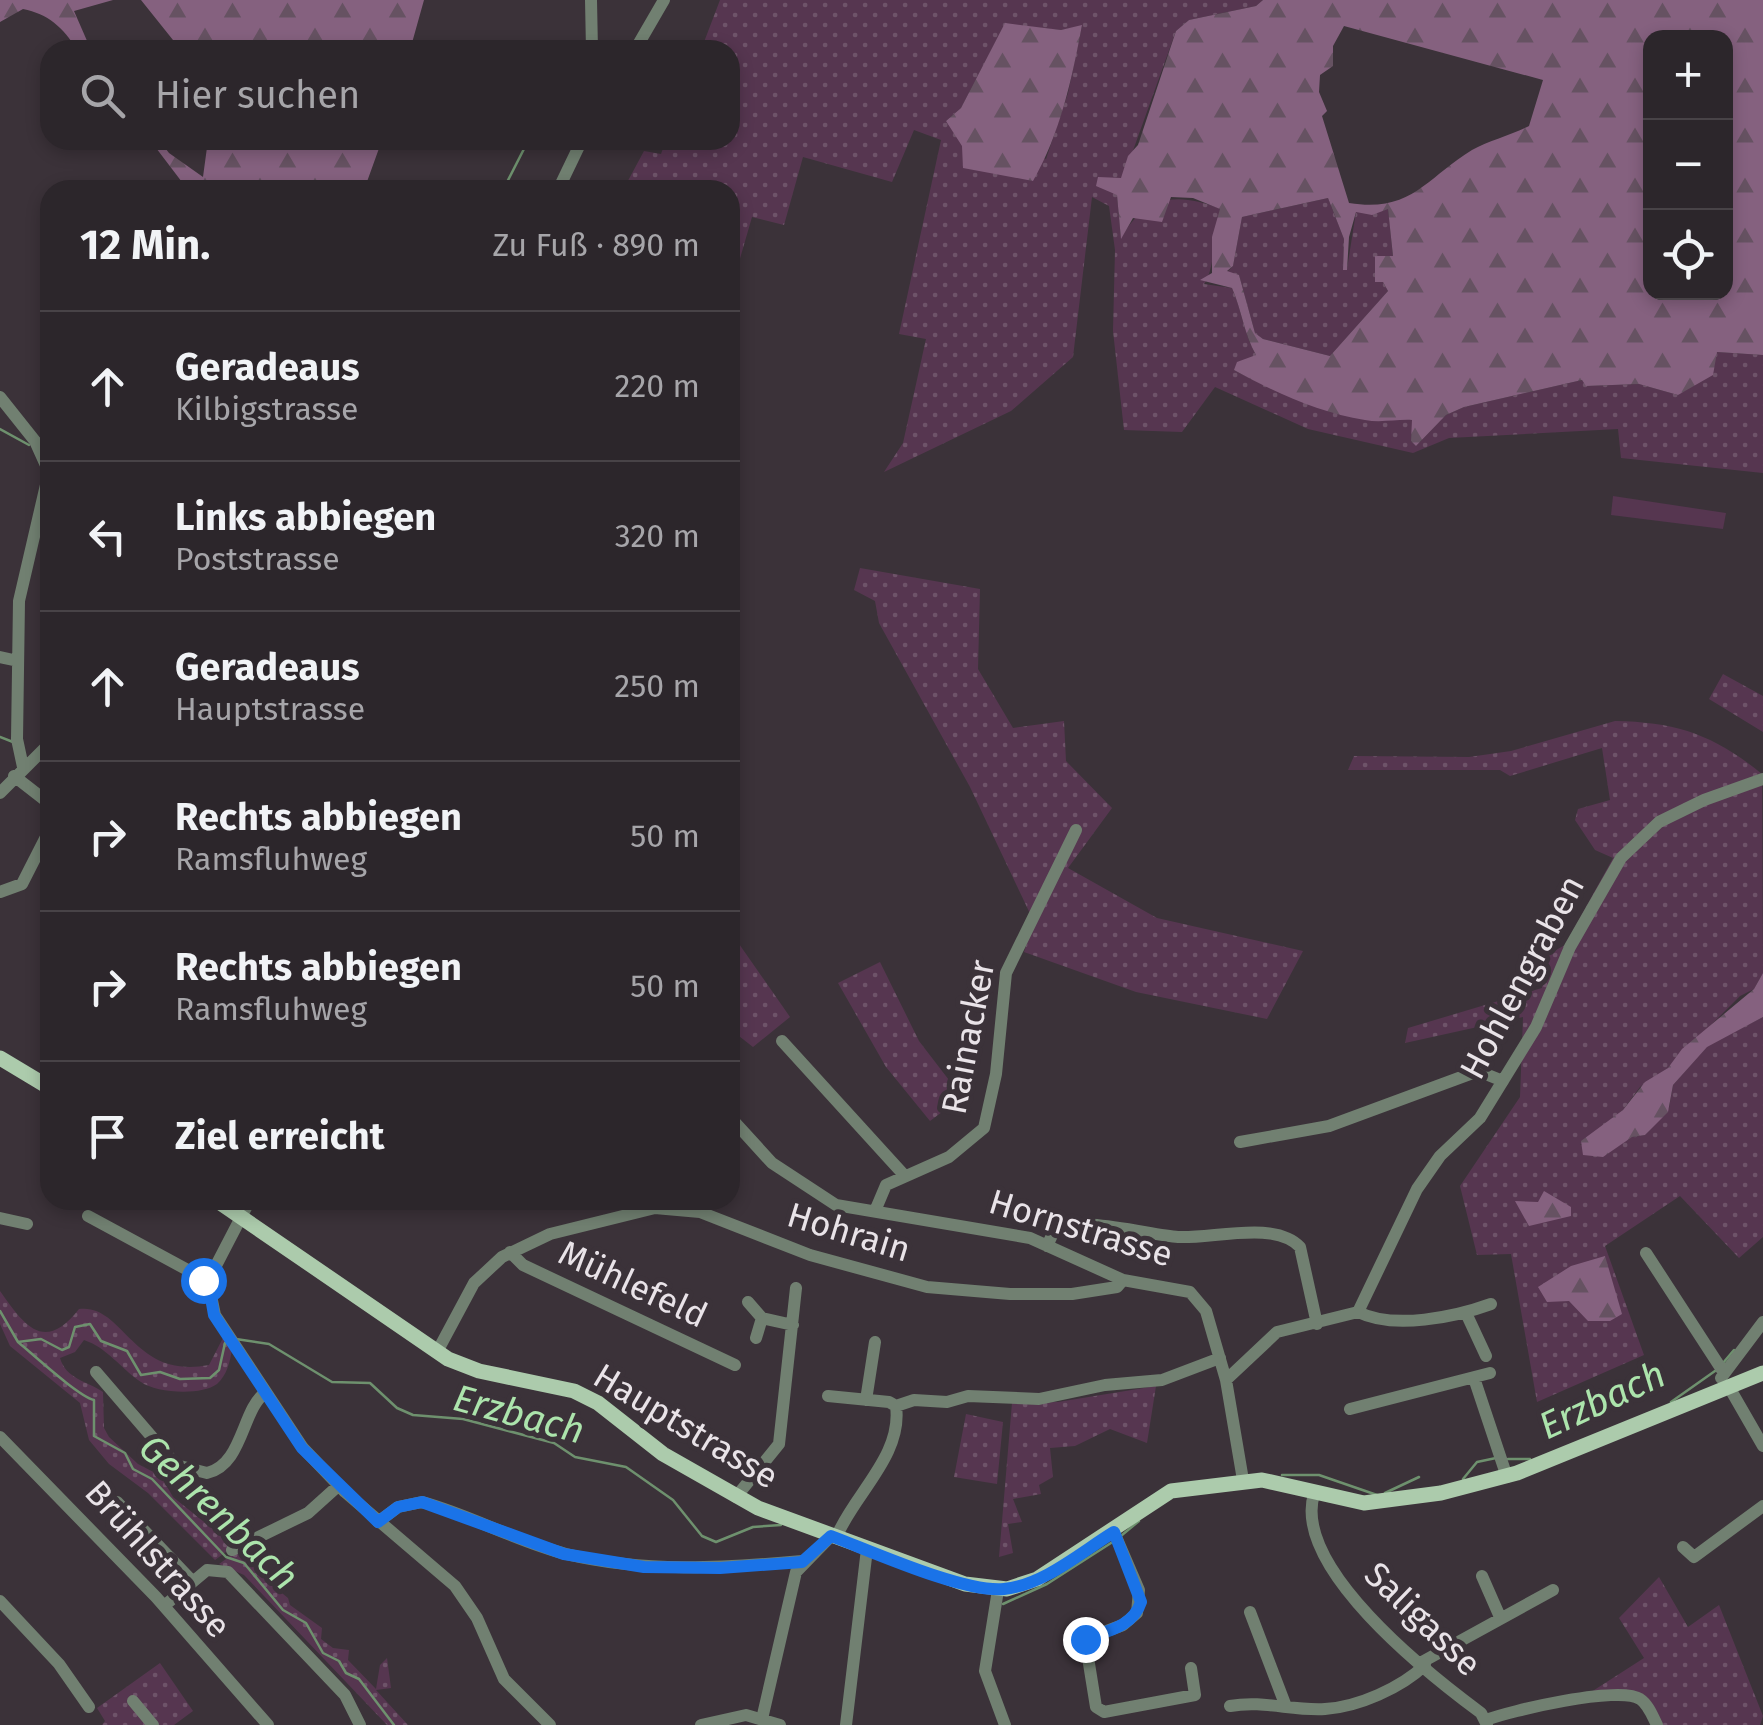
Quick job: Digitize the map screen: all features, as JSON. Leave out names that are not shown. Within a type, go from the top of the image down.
[{"type":"main road","points":[[0,1058],[40,1082]]},
{"type":"main road","name":"Hauptstrasse","points":[[231,1210],[436,1352],[479,1370],[586,1396],[663,1454],[736,1497],[866,1549],[965,1584],[998,1590]]},
{"type":"main road","points":[[998,1590],[1037,1580],[1114,1532],[1162,1495],[1243,1480],[1273,1481],[1358,1502],[1386,1502],[1507,1476],[1725,1383],[1763,1373]]},
{"type":"street","points":[[591,0],[592,40]]},
{"type":"street","points":[[641,40],[664,0]]},
{"type":"street","points":[[563,180],[577,150]]},
{"type":"street","points":[[0,396],[40,452]]},
{"type":"street","points":[[40,508],[22,580],[18,660],[18,772],[40,794]]},
{"type":"street","points":[[0,657],[18,660]]},
{"type":"street","points":[[0,794],[40,752]]},
{"type":"street","name":"Hohlengraben","points":[[1358,1312],[1417,1189],[1440,1156],[1480,1118],[1536,1027],[1570,947],[1621,858],[1659,822],[1704,800],[1763,780]]},
{"type":"street","name":"Rainacker","points":[[875,1211],[886,1186],[949,1157],[984,1128],[996,1074],[1006,973],[1076,830]]},
{"type":"street","points":[[0,892],[14,890],[25,880],[40,849]]},
{"type":"street","points":[[782,1042],[904,1175]]},
{"type":"street","points":[[1240,1142],[1329,1126],[1478,1071],[1503,1081]]},
{"type":"street","name":"Hornstrasse","points":[[740,1128],[772,1163],[836,1206],[988,1228],[1047,1246],[1124,1280],[1190,1292],[1206,1311],[1220,1358],[1243,1480]]},
{"type":"street","points":[[245,1210],[208,1280],[214,1315],[302,1448],[338,1486],[463,1595],[504,1680],[550,1725]]},
{"type":"street","name":"Hohrain","points":[[436,1352],[474,1283],[510,1252],[550,1234],[658,1210]]},
{"type":"street","name":"Hohrain","points":[[684,1210],[700,1212],[810,1254],[927,1287],[1072,1294],[1117,1288],[1124,1280]]},
{"type":"street","points":[[88,1216],[208,1280]]},
{"type":"street","points":[[0,1218],[27,1224]]},
{"type":"street","points":[[1047,1246],[1054,1231],[1073,1224],[1178,1237],[1280,1234],[1300,1247],[1317,1324]]},
{"type":"street","name":"Mühlefeld","points":[[510,1252],[522,1265],[735,1364]]},
{"type":"street","points":[[1646,1253],[1763,1446]]},
{"type":"street","points":[[736,1497],[778,1444],[796,1288]]},
{"type":"street","points":[[748,1302],[762,1318],[793,1325]]},
{"type":"street","points":[[1226,1380],[1277,1332],[1358,1312],[1383,1320],[1466,1313],[1491,1304]]},
{"type":"street","points":[[1466,1313],[1486,1356]]},
{"type":"street","points":[[756,1338],[762,1318]]},
{"type":"street","points":[[1725,1383],[1763,1322]]},
{"type":"street","points":[[866,1400],[875,1342]]},
{"type":"street","points":[[828,1396],[896,1406],[914,1400],[948,1402],[968,1396],[1039,1399],[1105,1385],[1162,1380],[1220,1358]]},
{"type":"street","points":[[96,1372],[176,1465],[207,1473],[221,1466],[249,1425],[255,1401],[265,1393]]},
{"type":"street","points":[[1350,1410],[1490,1373]]},
{"type":"street","points":[[1474,1378],[1507,1476]]},
{"type":"street","points":[[378,1522],[398,1507],[422,1502],[564,1554],[634,1566],[713,1568],[802,1562],[834,1537],[847,1511],[884,1460],[896,1406]]},
{"type":"street","name":"Brühlstrasse","points":[[0,1437],[164,1606],[268,1725]]},
{"type":"street","points":[[232,1550],[297,1520],[338,1486]]},
{"type":"street","name":"Saligasse","points":[[1314,1494],[1310,1508],[1318,1544],[1342,1587],[1486,1723]]},
{"type":"street","points":[[117,1502],[192,1582]]},
{"type":"street","points":[[1683,1548],[1694,1557],[1763,1506]]},
{"type":"street","points":[[1114,1532],[1141,1602],[1138,1613],[1123,1625],[1080,1641],[1096,1707],[1104,1712],[1195,1695],[1191,1668]]},
{"type":"street","points":[[846,1725],[866,1549]]},
{"type":"street","points":[[762,1720],[802,1562]]},
{"type":"street","points":[[164,1606],[214,1569],[239,1580],[350,1702],[360,1725]]},
{"type":"street","points":[[1482,1576],[1500,1617]]},
{"type":"street","points":[[998,1590],[984,1671],[1005,1725]]},
{"type":"street","points":[[1230,1706],[1284,1704],[1325,1709],[1358,1702],[1398,1684],[1500,1617],[1553,1590]]},
{"type":"street","points":[[0,1601],[59,1664],[88,1707]]},
{"type":"street","points":[[1250,1612],[1284,1704]]},
{"type":"street","points":[[1486,1723],[1563,1702],[1634,1696],[1644,1703],[1657,1725]]},
{"type":"street","points":[[133,1702],[152,1725]]},
{"type":"street","points":[[700,1725],[746,1715],[780,1725]]},
{"type":"shaded area","points":[[720,0],[1263,0],[1256,6],[1189,20],[1176,31],[1117,195],[1121,238],[1141,213],[1164,201],[1190,200],[1221,209],[1204,284],[1232,288],[1256,355],[1234,370],[1321,405],[1413,420],[1411,441],[1416,446],[1446,415],[1464,407],[1582,380],[1587,386],[1639,384],[1678,395],[1717,352],[1763,355],[1763,473],[1621,458],[1618,429],[1449,438],[1413,453],[1308,429],[1215,387],[1182,432],[1124,430],[1113,331],[1115,250],[1109,206],[1092,197],[1073,357],[1011,411],[884,472],[903,443],[926,339],[899,334],[941,140],[914,130],[892,182],[803,157],[784,225],[752,217],[740,258],[740,180],[628,180],[644,151],[661,154],[662,150],[740,150],[740,40],[705,40]],"holes":[[[1005,24],[1061,30],[1082,26],[1068,93],[1046,159],[946,121],[961,108]]]},
{"type":"shaded area","points":[[1328,198],[1344,239],[1343,269],[1347,269],[1356,212],[1388,208],[1393,257],[1375,256],[1375,281],[1383,282],[1388,291],[1330,356],[1263,339],[1255,333],[1239,275],[1227,272],[1233,266],[1242,217]]},
{"type":"shaded area","points":[[1613,496],[1726,513],[1723,529],[1611,515]]},
{"type":"shaded area","points":[[860,568],[980,589],[978,669],[1013,728],[1064,721],[1066,761],[1112,808],[1068,868],[1157,918],[1303,951],[1267,1019],[1136,992],[1024,952],[1034,922],[970,787],[879,623],[875,601],[854,590]]},
{"type":"shaded area","points":[[1723,674],[1763,696],[1763,732],[1709,699]]},
{"type":"shaded area","points":[[1615,721],[1657,724],[1694,733],[1728,749],[1762,774],[1763,973],[1754,989],[1740,996],[1668,1068],[1640,1087],[1623,1110],[1580,1145],[1645,1135],[1669,1108],[1673,1085],[1707,1046],[1763,1017],[1763,1237],[1739,1258],[1680,1196],[1605,1246],[1644,1355],[1537,1402],[1511,1254],[1477,1255],[1460,1186],[1520,1097],[1523,1017],[1405,1043],[1408,1028],[1542,988],[1540,959],[1565,945],[1613,858],[1595,850],[1575,820],[1578,809],[1610,800],[1602,748],[1510,776],[1500,770],[1348,770],[1354,756],[1469,757],[1511,751]]},
{"type":"shaded area","points":[[740,945],[790,1017],[753,1047],[740,1037]]},
{"type":"shaded area","points":[[880,962],[919,1041],[962,1097],[930,1121],[886,1067],[838,983]]},
{"type":"shaded area","points":[[0,1291],[35,1330],[55,1330],[79,1309],[94,1310],[146,1352],[183,1367],[209,1365],[224,1336],[232,1349],[226,1372],[217,1384],[200,1390],[179,1392],[148,1386],[84,1340],[75,1352],[60,1358],[72,1375],[103,1392],[104,1428],[109,1437],[138,1464],[161,1476],[173,1497],[234,1546],[215,1560],[148,1493],[109,1464],[89,1440],[80,1403],[10,1346],[0,1324]]},
{"type":"shaded area","points":[[1156,1386],[1147,1443],[1110,1429],[1075,1446],[1050,1448],[1053,1477],[1039,1485],[1041,1494],[1013,1499],[1022,1522],[1008,1524],[1013,1553],[999,1557],[1012,1403],[1058,1402]]},
{"type":"shaded area","points":[[966,1414],[1003,1422],[997,1484],[954,1477]]},
{"type":"shaded area","points":[[236,1552],[265,1571],[267,1581],[288,1598],[290,1605],[322,1628],[321,1639],[333,1648],[349,1650],[348,1660],[376,1689],[380,1665],[387,1658],[391,1688],[376,1690],[408,1725],[387,1725],[244,1575],[219,1564]]},
{"type":"shaded area","points":[[1659,1577],[1688,1627],[1719,1605],[1763,1716],[1760,1725],[1659,1725],[1646,1703],[1588,1694],[1644,1658],[1619,1618]]},
{"type":"shaded area","points":[[160,1663],[193,1711],[174,1725],[102,1725],[105,1721],[97,1708]]},
{"type":"green space","points":[[0,0],[113,0],[74,11],[87,40],[70,40],[54,23],[23,9],[0,22]]},
{"type":"green space","points":[[141,0],[424,0],[413,40],[173,40]]},
{"type":"green space","points":[[1263,0],[1763,0],[1763,355],[1717,352],[1713,375],[1678,395],[1639,384],[1586,386],[1582,380],[1464,407],[1446,415],[1416,446],[1411,441],[1412,420],[1348,417],[1281,394],[1234,370],[1237,362],[1256,355],[1232,288],[1200,280],[1212,273],[1212,237],[1220,209],[1193,198],[1171,197],[1162,222],[1133,218],[1121,239],[1117,195],[1096,186],[1098,177],[1121,178],[1128,156],[1138,145],[1176,31],[1189,20],[1256,6]],"holes":[[[1344,26],[1543,80],[1529,126],[1472,150],[1403,198],[1370,205],[1349,203],[1322,116],[1327,111],[1319,92],[1320,75],[1333,66],[1333,46]],[[1328,198],[1344,239],[1343,270],[1347,270],[1349,237],[1356,212],[1372,215],[1388,209],[1393,256],[1375,256],[1375,282],[1383,282],[1388,291],[1330,356],[1263,339],[1255,333],[1239,275],[1227,271],[1233,266],[1242,217]]]},
{"type":"green space","points":[[1005,23],[1061,30],[1082,25],[1058,125],[1033,181],[963,168],[962,146],[946,121],[961,108]]},
{"type":"green space","points":[[158,150],[167,150],[203,177],[207,150],[378,150],[368,180],[180,180]]},
{"type":"green space","points":[[1763,973],[1763,1017],[1707,1047],[1673,1085],[1668,1112],[1645,1135],[1632,1137],[1603,1157],[1583,1155],[1581,1141],[1623,1110],[1645,1082],[1668,1068],[1682,1049],[1754,989]]},
{"type":"green space","points":[[1544,1191],[1571,1207],[1571,1216],[1529,1226],[1515,1201],[1538,1202]]},
{"type":"green space","points":[[1605,1256],[1622,1314],[1610,1321],[1588,1321],[1569,1301],[1547,1302],[1538,1287],[1571,1266]]},
{"type":"waterway","points":[[508,180],[523,150]]},
{"type":"waterway","points":[[0,429],[29,445]]},
{"type":"waterway","points":[[0,737],[13,742]]},
{"type":"waterway","name":"Erzbach","points":[[0,1311],[18,1342],[41,1339],[62,1350],[69,1347],[75,1327],[90,1324],[101,1341],[127,1351],[141,1375],[160,1372],[180,1379],[210,1378],[219,1370],[225,1343]]},
{"type":"waterway","name":"Erzbach","points":[[236,1339],[269,1344],[332,1382],[370,1383],[397,1408],[413,1415],[463,1419],[554,1443],[575,1457],[626,1467],[673,1500],[702,1536],[716,1542],[753,1527],[781,1525]]},
{"type":"waterway","name":"Gehrenbach","points":[[18,1342],[67,1384],[94,1400],[94,1436],[125,1453],[133,1469],[152,1479],[226,1557],[244,1563],[283,1610],[306,1623],[323,1653],[359,1679],[394,1725]]},
{"type":"waterway","name":"Erzbach","points":[[1723,1363],[1734,1350]]},
{"type":"waterway","name":"Erzbach","points":[[1671,1402],[1715,1371]]},
{"type":"waterway","name":"Erzbach","points":[[1463,1479],[1477,1462],[1496,1458]]},
{"type":"waterway","name":"Erzbach","points":[[1508,1459],[1530,1459]]},
{"type":"waterway","name":"Erzbach","points":[[1282,1475],[1319,1475],[1377,1495]]},
{"type":"waterway","name":"Erzbach","points":[[1385,1493],[1419,1477]]},
{"type":"waterway","name":"Erzbach","points":[[1122,1535],[1139,1521]]},
{"type":"waterway","name":"Erzbach","points":[[1003,1604],[1047,1584],[1111,1543]]},
{"type":"route","points":[[203,1280],[208,1280],[214,1315],[302,1448],[378,1522],[398,1507],[422,1502],[564,1554],[673,1569],[802,1562],[831,1536],[965,1584],[998,1590],[1037,1580],[1114,1532],[1141,1602],[1138,1613],[1123,1625],[1085,1639]]}]
